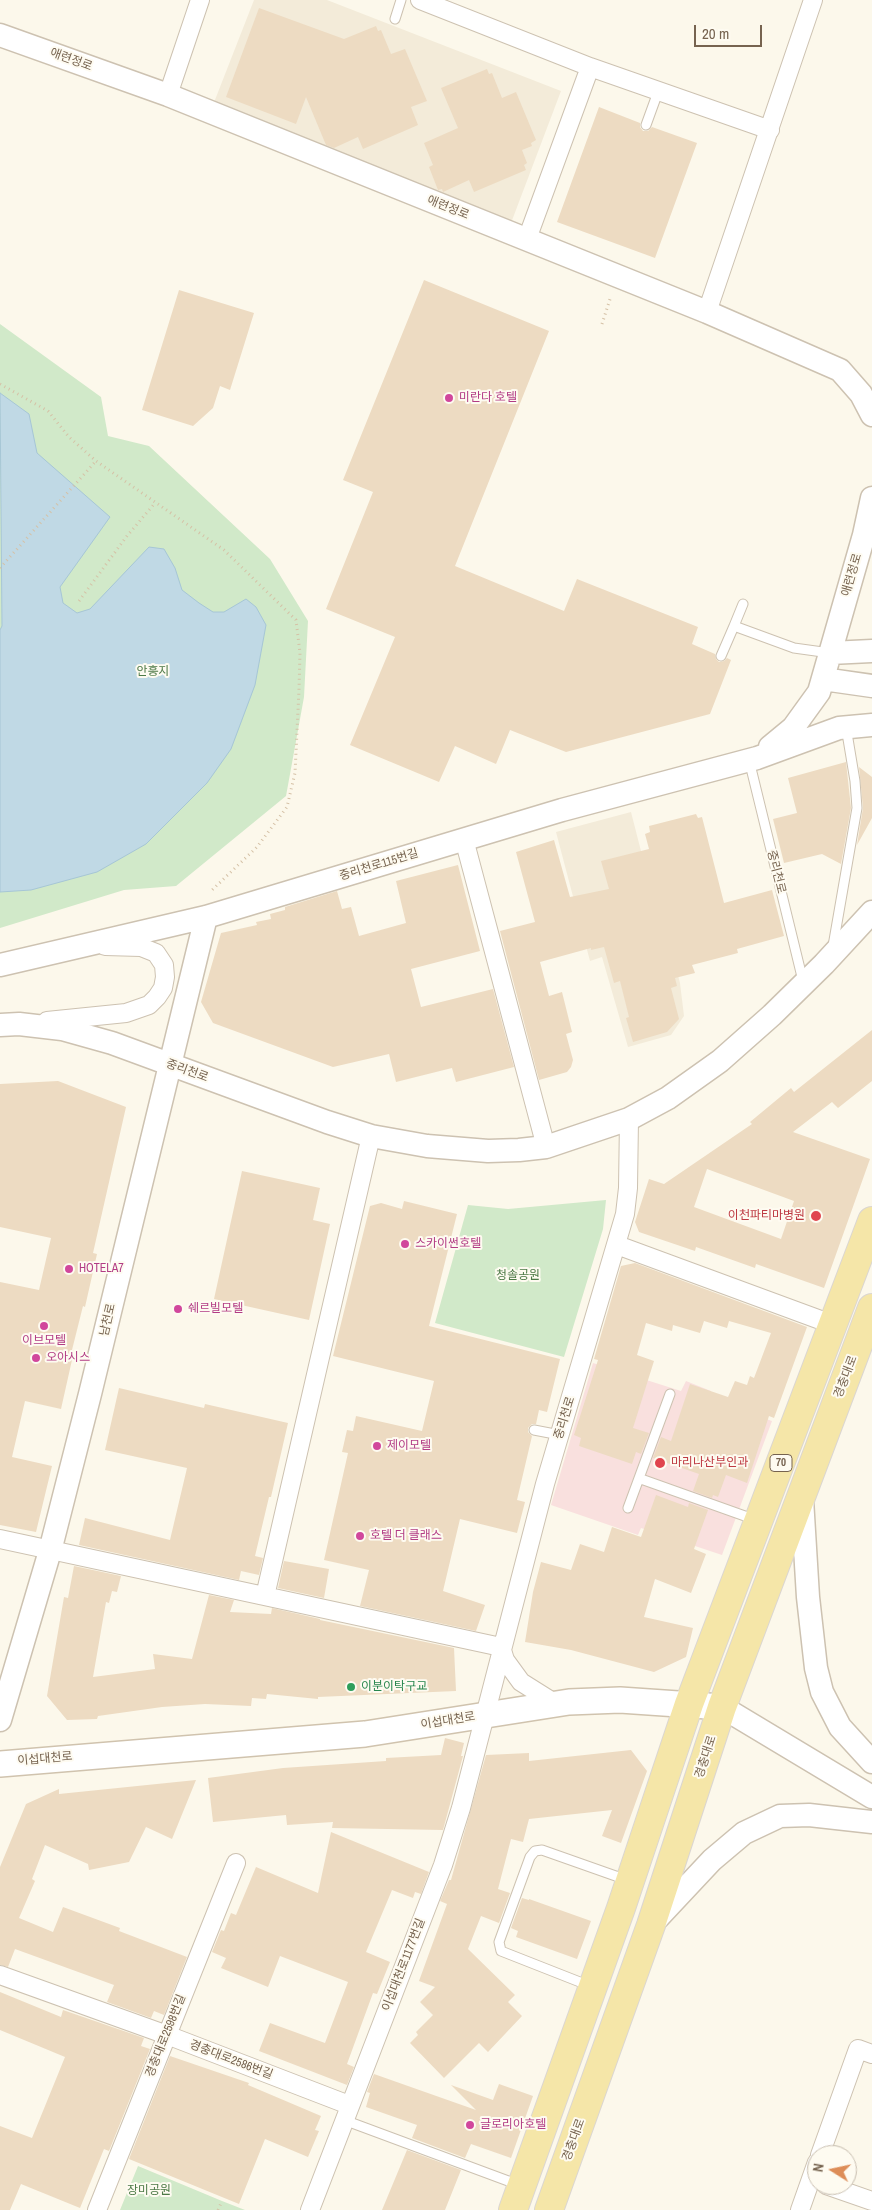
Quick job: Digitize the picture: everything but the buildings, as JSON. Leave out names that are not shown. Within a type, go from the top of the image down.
[{"type":"main road","name":"70","points":[[689,1704],[872,1221]]},
{"type":"main road","name":"경충대로","points":[[549,2210],[651,1925],[722,1708],[872,1308]]},
{"type":"main road","name":"이섭대천로","points":[[0,1764],[364,1734],[556,1704],[620,1700],[722,1708]]},
{"type":"main road","points":[[514,2189],[591,1990],[630,1881],[689,1704]]},
{"type":"street","points":[[168,95],[200,0]]},
{"type":"street","points":[[420,0],[590,67],[770,130]]},
{"type":"street","points":[[707,312],[813,0]]},
{"type":"street","name":"애련정로","points":[[0,35],[168,95],[707,312],[840,370],[861,394],[872,415]]},
{"type":"street","points":[[527,240],[590,67]]},
{"type":"street","name":"애련정로","points":[[820,689],[864,535],[872,498]]},
{"type":"street","points":[[864,535],[867,563],[872,572]]},
{"type":"street","points":[[830,653],[872,651]]},
{"type":"street","points":[[820,689],[872,686]]},
{"type":"street","points":[[820,689],[818,714],[824,720],[846,727],[872,725]]},
{"type":"street","points":[[753,759],[793,728],[820,689]]},
{"type":"street","name":"중리천로115번길","points":[[0,965],[206,917],[562,810],[753,759],[846,727]]},
{"type":"street","points":[[464,839],[546,1147]]},
{"type":"street","name":"중리천로","points":[[9,1024],[62,1029],[112,1043],[371,1136],[426,1146],[488,1151],[546,1147],[629,1119],[668,1098],[720,1061],[804,983],[872,913]]},
{"type":"street","name":"남천로","points":[[0,1720],[50,1551],[93,1384],[206,917]]},
{"type":"street","points":[[9,1024],[126,1013],[149,1005],[163,988],[164,965],[159,956],[152,950],[141,947],[85,946]]},
{"type":"street","name":"중리천로","points":[[484,1715],[560,1435],[625,1214],[628,1188],[629,1119]]},
{"type":"street","points":[[265,1596],[371,1136]]},
{"type":"street","points":[[617,1245],[834,1325]]},
{"type":"street","points":[[802,1495],[808,1597],[818,1676],[822,1692],[840,1727],[872,1762]]},
{"type":"street","points":[[0,1539],[502,1647],[511,1670],[521,1682],[556,1704]]},
{"type":"street","name":"이섭대천로","points":[[722,1708],[872,1797]]},
{"type":"street","name":"이섭대천로1177번길","points":[[310,2210],[444,1866],[461,1808],[484,1715]]},
{"type":"street","points":[[651,1925],[712,1860],[744,1833],[780,1816],[809,1815],[872,1822]]},
{"type":"street","name":"경충대로2598번길","points":[[96,2210],[236,1863]]},
{"type":"street","name":"경충대로2586번길","points":[[0,1975],[167,2035],[347,2112]]},
{"type":"street","points":[[824,2145],[858,2050],[872,2054]]},
{"type":"street","points":[[800,2210],[810,2195]]},
{"type":"street","points":[[855,2195],[872,2201]]},
{"type":"lane","points":[[395,19],[401,0]]},
{"type":"lane","points":[[646,125],[658,92]]},
{"type":"lane","points":[[721,656],[743,604]]},
{"type":"lane","points":[[734,626],[794,648],[830,653]]},
{"type":"lane","points":[[831,956],[857,808],[855,781],[846,727]]},
{"type":"lane","name":"중리천로","points":[[753,759],[804,983]]},
{"type":"lane","points":[[628,1508],[641,1478],[670,1394]]},
{"type":"lane","points":[[534,1430],[560,1435]]},
{"type":"lane","points":[[641,1478],[759,1521]]},
{"type":"lane","points":[[532,2128],[575,2009],[591,1990],[501,1952],[498,1946],[530,1857],[535,1851],[542,1850],[630,1881]]},
{"type":"lane","name":"경충대로2586번길","points":[[347,2112],[514,2189]]},
{"type":"path","points":[[602,324],[613,292]]},
{"type":"path","points":[[0,384],[48,411],[69,437],[96,461],[224,550],[296,620],[300,654],[295,773],[287,806],[257,847],[207,894]]},
{"type":"path","points":[[0,568],[75,482],[96,461]]},
{"type":"path","points":[[79,601],[154,503]]},
{"type":"path","points":[[218,2210],[222,2200]]},
{"type":"shaded area","points":[[254,0],[327,0],[561,91],[511,223],[213,105]]},
{"type":"shaded area","points":[[631,812],[663,937],[668,937],[680,983],[684,1016],[671,1035],[628,1047],[602,957],[590,961],[556,832]]},
{"type":"shaded area","name":"마리나산부인과","points":[[593,1363],[681,1391],[686,1381],[711,1391],[708,1399],[772,1421],[722,1555],[641,1528],[638,1535],[551,1505]]},
{"type":"green space","name":"안흥지","points":[[0,324],[101,397],[108,436],[149,446],[270,559],[308,621],[304,697],[286,796],[176,886],[124,890],[0,928]]},
{"type":"green space","name":"청솔공원","points":[[606,1200],[603,1229],[564,1357],[435,1323],[468,1205],[508,1209]]},
{"type":"green space","name":"장미공원","points":[[138,2166],[222,2201],[245,2210],[120,2210]]},
{"type":"water","name":"안흥지","points":[[0,393],[29,414],[37,453],[110,517],[60,587],[63,603],[77,613],[90,609],[149,547],[164,549],[175,568],[182,590],[199,603],[213,612],[224,612],[246,599],[256,607],[266,625],[255,685],[231,749],[207,783],[146,844],[97,872],[31,890],[0,892],[0,630],[2,626]]},
{"type":"place","name":"미란다 호텔","points":[[449,398]]},
{"type":"place","name":"이천파티마병원","points":[[816,1216]]},
{"type":"place","name":"스카이썬호텔","points":[[405,1244]]},
{"type":"place","name":"HOTELA7","points":[[69,1269]]},
{"type":"place","name":"쉐르빌모텔","points":[[178,1309]]},
{"type":"place","name":"이브모텔","points":[[44,1326]]},
{"type":"place","name":"오아시스","points":[[36,1358]]},
{"type":"place","name":"제이모텔","points":[[377,1446]]},
{"type":"place","name":"마리나산부인과","points":[[660,1463]]},
{"type":"place","name":"호텔 더 클래스","points":[[360,1536]]},
{"type":"place","name":"이분이탁구교","points":[[351,1687]]},
{"type":"place","name":"글로리아호텔","points":[[470,2125]]}]
